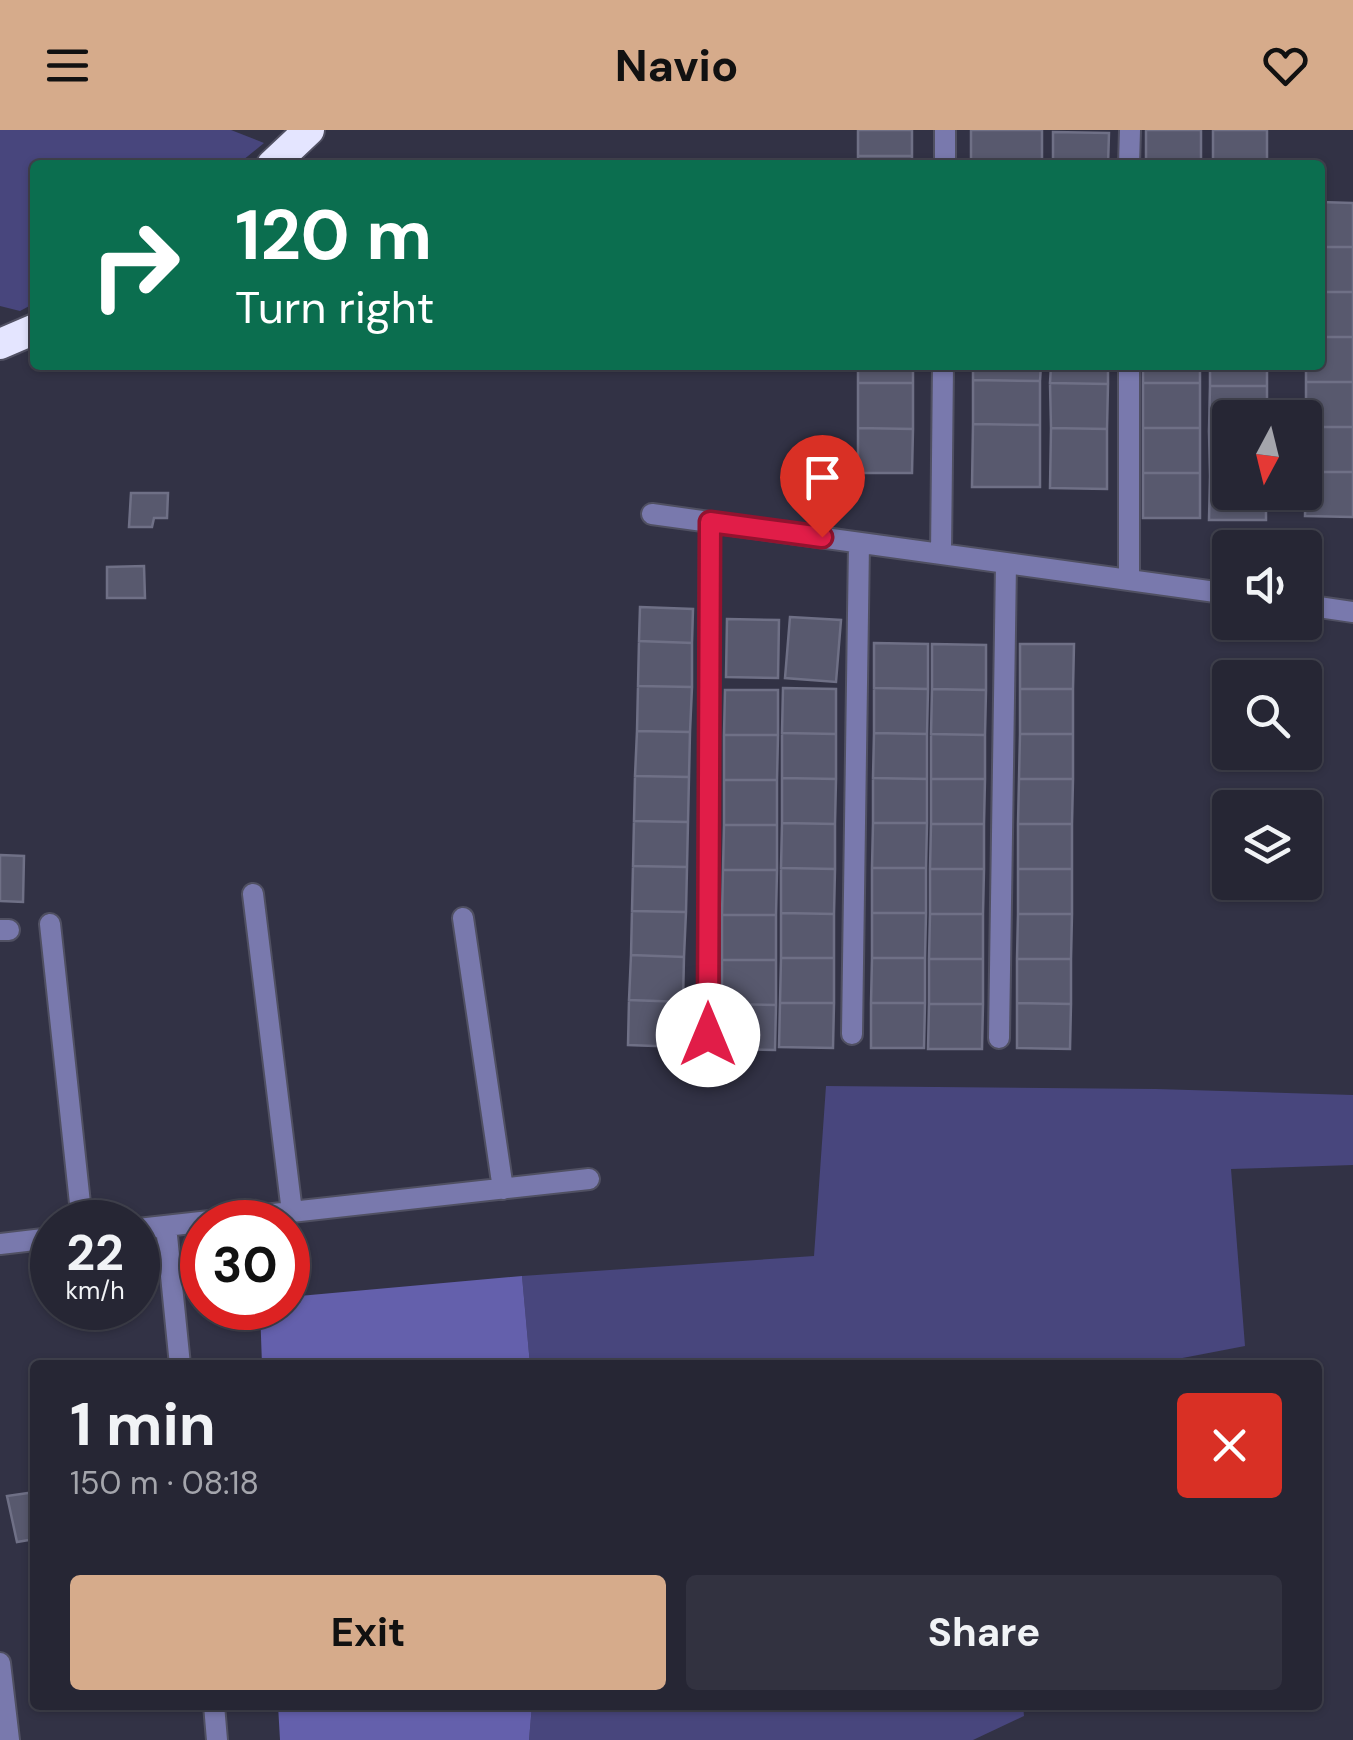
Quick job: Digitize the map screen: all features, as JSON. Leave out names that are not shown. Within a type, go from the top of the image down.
[{"type":"highway","points":[[277,160],[309,130]]},
{"type":"highway","points":[[0,344],[30,330]]},
{"type":"street","points":[[945,160],[946,130]]},
{"type":"street","points":[[1130,130],[1130,160]]},
{"type":"street","points":[[941,554],[943,370]]},
{"type":"street","points":[[1128,580],[1129,370]]},
{"type":"street","points":[[652,514],[1212,592]]},
{"type":"street","points":[[708,1035],[710,522]]},
{"type":"street","points":[[852,1034],[859,542]]},
{"type":"street","points":[[999,1038],[1006,563]]},
{"type":"street","points":[[1322,607],[1353,612]]},
{"type":"street","points":[[253,894],[291,1200]]},
{"type":"street","points":[[463,918],[504,1189]]},
{"type":"street","points":[[50,924],[80,1200]]},
{"type":"street","points":[[310,1210],[589,1179]]},
{"type":"street","points":[[160,1227],[180,1224]]},
{"type":"street","points":[[166,1226],[179,1360]]},
{"type":"street","points":[[0,1244],[30,1241]]},
{"type":"street","points":[[0,1662],[9,1740]]},
{"type":"street","points":[[214,1710],[217,1740]]},
{"type":"shaded area","points":[[0,130],[231,130],[264,143],[243,160],[30,160],[30,306],[20,311],[0,306]]},
{"type":"shaded area","points":[[826,1086],[1353,1095],[1353,1165],[1231,1169],[1245,1346],[1172,1360],[530,1360],[522,1276],[814,1256]]},
{"type":"shaded area","points":[[522,1276],[530,1360],[262,1360],[261,1330],[310,1330],[310,1295]]},
{"type":"shaded area","points":[[278,1710],[532,1710],[529,1740],[280,1740]]},
{"type":"shaded area","points":[[532,1710],[1023,1710],[1024,1716],[973,1740],[529,1740]]},
{"type":"building","points":[[858,130],[912,130],[912,156],[858,156]]},
{"type":"building","points":[[971,130],[1042,130],[1042,160],[971,160]]},
{"type":"building","points":[[1146,130],[1201,130],[1201,160],[1146,160]]},
{"type":"building","points":[[1213,130],[1267,130],[1267,160],[1213,160]]},
{"type":"building","points":[[1053,132],[1109,133],[1108,160],[1053,160]]},
{"type":"building","points":[[858,156],[912,156],[912,160],[858,160]]},
{"type":"building","points":[[1325,202],[1353,203],[1353,247],[1325,247]]},
{"type":"building","points":[[1325,247],[1353,247],[1353,292],[1325,292]]},
{"type":"building","points":[[1325,292],[1353,292],[1353,337],[1325,337]]},
{"type":"building","points":[[1325,337],[1353,337],[1353,382],[1306,382],[1306,370],[1325,370]]},
{"type":"building","points":[[858,370],[913,370],[913,383],[858,383]]},
{"type":"building","points":[[973,370],[1041,370],[1040,381],[973,380]]},
{"type":"building","points":[[1051,370],[1108,370],[1108,384],[1050,383]]},
{"type":"building","points":[[1143,370],[1200,370],[1200,383],[1143,383]]},
{"type":"building","points":[[1210,370],[1267,370],[1267,386],[1210,386]]},
{"type":"building","points":[[973,380],[1040,381],[1040,425],[973,424]]},
{"type":"building","points":[[1306,382],[1353,382],[1353,427],[1322,427],[1322,400],[1306,400]]},
{"type":"building","points":[[858,383],[913,383],[913,429],[858,428]]},
{"type":"building","points":[[1050,383],[1108,384],[1107,429],[1051,428]]},
{"type":"building","points":[[1143,383],[1200,383],[1200,428],[1143,428]]},
{"type":"building","points":[[1210,386],[1267,386],[1267,400],[1212,400],[1209,431]]},
{"type":"building","points":[[973,424],[1040,425],[1040,487],[972,487]]},
{"type":"building","points":[[1322,427],[1353,427],[1353,472],[1322,472]]},
{"type":"building","points":[[858,428],[913,429],[912,473],[858,473]]},
{"type":"building","points":[[1051,428],[1107,429],[1107,489],[1050,488]]},
{"type":"building","points":[[1143,428],[1200,428],[1200,473],[1143,473]]},
{"type":"building","points":[[1209,431],[1212,431],[1212,476]]},
{"type":"building","points":[[1322,472],[1353,472],[1353,517],[1305,516],[1305,510],[1322,510]]},
{"type":"building","points":[[1143,473],[1200,473],[1200,518],[1143,518]]},
{"type":"building","points":[[1210,476],[1212,510],[1266,510],[1266,520],[1209,520]]},
{"type":"building","points":[[131,493],[168,493],[167,518],[154,518],[152,527],[129,527]]},
{"type":"building","points":[[144,566],[145,598],[107,598],[107,567]]},
{"type":"building","points":[[640,607],[693,609],[692,643],[639,641]]},
{"type":"building","points":[[790,617],[841,620],[836,682],[785,678]]},
{"type":"building","points":[[727,619],[779,620],[778,678],[726,677]]},
{"type":"building","points":[[639,641],[692,643],[692,687],[638,686]]},
{"type":"building","points":[[874,643],[928,644],[928,689],[874,688]]},
{"type":"building","points":[[932,644],[986,645],[986,690],[932,689]]},
{"type":"building","points":[[1020,644],[1074,644],[1073,689],[1020,689]]},
{"type":"building","points":[[638,686],[692,687],[690,732],[637,731]]},
{"type":"building","points":[[783,688],[836,689],[836,734],[782,733]]},
{"type":"building","points":[[874,688],[928,689],[927,734],[874,733]]},
{"type":"building","points":[[932,689],[986,690],[985,735],[931,734]]},
{"type":"building","points":[[1020,689],[1073,689],[1073,734],[1020,734]]},
{"type":"building","points":[[725,690],[778,690],[778,735],[724,735]]},
{"type":"building","points":[[637,731],[690,732],[689,777],[635,776]]},
{"type":"building","points":[[782,733],[836,734],[836,779],[782,778]]},
{"type":"building","points":[[874,733],[927,734],[927,779],[873,778]]},
{"type":"building","points":[[931,734],[985,735],[985,779],[931,779]]},
{"type":"building","points":[[1020,734],[1073,734],[1073,779],[1019,779]]},
{"type":"building","points":[[724,735],[778,735],[777,780],[724,780]]},
{"type":"building","points":[[635,776],[689,777],[688,822],[634,821]]},
{"type":"building","points":[[782,778],[836,779],[835,824],[782,823]]},
{"type":"building","points":[[873,778],[927,779],[927,823],[873,823]]},
{"type":"building","points":[[931,779],[985,779],[984,824],[931,824]]},
{"type":"building","points":[[1019,779],[1073,779],[1072,824],[1018,824]]},
{"type":"building","points":[[724,780],[777,780],[777,825],[724,825]]},
{"type":"building","points":[[634,821],[688,822],[687,867],[633,866]]},
{"type":"building","points":[[782,823],[835,824],[835,869],[781,868]]},
{"type":"building","points":[[873,823],[927,823],[926,868],[872,868]]},
{"type":"building","points":[[931,824],[984,824],[984,869],[930,869]]},
{"type":"building","points":[[1018,824],[1072,824],[1072,869],[1018,869]]},
{"type":"building","points":[[724,825],[777,825],[777,870],[723,870]]},
{"type":"building","points":[[0,855],[24,856],[23,902],[0,901]]},
{"type":"building","points":[[633,866],[687,867],[686,912],[632,911]]},
{"type":"building","points":[[781,868],[835,869],[834,914],[781,913]]},
{"type":"building","points":[[872,868],[926,868],[926,913],[872,913]]},
{"type":"building","points":[[930,869],[984,869],[983,914],[930,914]]},
{"type":"building","points":[[1018,869],[1072,869],[1072,914],[1018,914]]},
{"type":"building","points":[[723,870],[777,870],[776,915],[722,915]]},
{"type":"building","points":[[632,911],[686,912],[684,957],[631,955]]},
{"type":"building","points":[[781,913],[834,914],[834,958],[781,958]]},
{"type":"building","points":[[872,913],[926,913],[925,958],[872,958]]},
{"type":"building","points":[[930,914],[983,914],[983,959],[929,959]]},
{"type":"building","points":[[1018,914],[1072,914],[1071,959],[1017,959]]},
{"type":"building","points":[[722,915],[776,915],[776,960],[722,960]]},
{"type":"building","points":[[631,955],[684,957],[683,1002],[629,1000]]},
{"type":"building","points":[[781,958],[834,958],[834,1003],[780,1003]]},
{"type":"building","points":[[872,958],[925,958],[925,1003],[871,1003]]},
{"type":"building","points":[[929,959],[983,959],[983,1004],[929,1004]]},
{"type":"building","points":[[1017,959],[1071,959],[1071,1004],[1017,1003]]},
{"type":"building","points":[[722,960],[776,960],[776,1005],[722,1004]]},
{"type":"building","points":[[629,1000],[683,1002],[682,1047],[628,1045]]},
{"type":"building","points":[[780,1003],[834,1003],[833,1048],[779,1047]]},
{"type":"building","points":[[871,1003],[925,1003],[924,1048],[871,1048]]},
{"type":"building","points":[[1017,1003],[1071,1004],[1070,1049],[1017,1048]]},
{"type":"building","points":[[722,1004],[776,1005],[775,1050],[721,1049]]},
{"type":"building","points":[[929,1004],[983,1004],[982,1049],[928,1049]]},
{"type":"building","points":[[30,1493],[30,1540],[17,1542],[7,1496]]},
{"type":"route","points":[[708,1035],[710,522],[822,537]]}]
